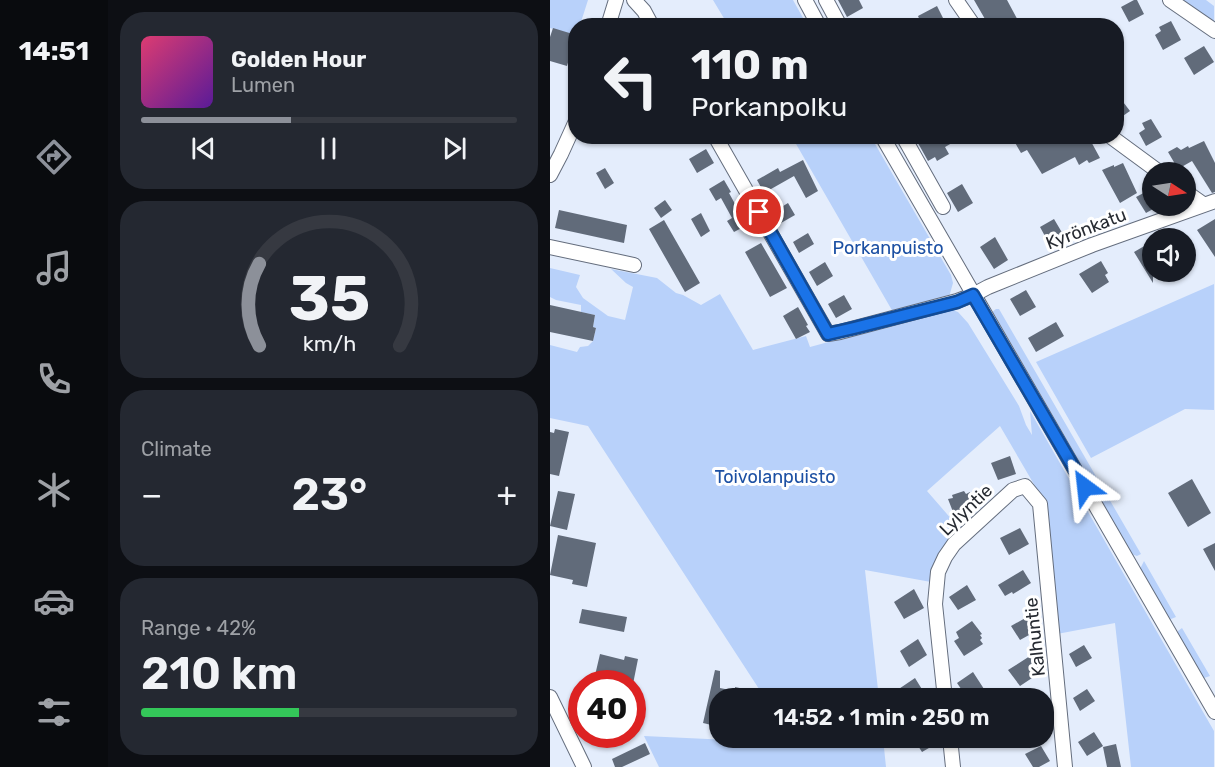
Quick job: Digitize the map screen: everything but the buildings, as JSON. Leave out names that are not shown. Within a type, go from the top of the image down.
[{"type":"street","points":[[610,18],[616,0]]},
{"type":"street","points":[[634,0],[648,18]]},
{"type":"street","points":[[805,0],[815,18]]},
{"type":"street","points":[[826,0],[836,18]]},
{"type":"street","points":[[956,0],[968,18]]},
{"type":"street","points":[[1170,0],[1214,31]]},
{"type":"street","points":[[550,175],[568,139]]},
{"type":"street","name":"Kyrönkatu","points":[[720,144],[828,334],[957,302],[1092,245],[1209,203]]},
{"type":"street","points":[[887,144],[1214,712]]},
{"type":"street","points":[[908,144],[943,207]]},
{"type":"street","points":[[1121,144],[1145,162]]},
{"type":"street","points":[[550,247],[634,265]]},
{"type":"street","name":"Lylyntie","points":[[944,688],[936,604],[938,572],[944,558],[954,544],[1013,490],[1025,486],[1040,504]]},
{"type":"street","name":"Kalhuntie","points":[[1040,504],[1065,767]]},
{"type":"street","points":[[550,697],[584,767]]},
{"type":"street","points":[[951,748],[953,767]]},
{"type":"green space","points":[[550,0],[588,0],[582,18],[568,18],[568,33],[550,28]]},
{"type":"green space","points":[[713,0],[793,0],[803,18],[724,18]]},
{"type":"green space","points":[[1178,0],[1206,0],[1214,6],[1214,26]]},
{"type":"green space","name":"Porkanpuisto","points":[[796,144],[875,144],[951,275],[953,283],[949,297],[893,312]]},
{"type":"green space","name":"Toivolanpuisto","points":[[550,268],[580,275],[576,287],[583,298],[608,316],[625,320],[633,287],[611,269],[657,278],[676,293],[701,305],[720,294],[753,350],[806,336],[810,347],[950,309],[958,312],[968,323],[1019,406],[1032,435],[1030,411],[1214,731],[1214,767],[1131,767],[1115,623],[1057,634],[1043,507],[1035,486],[1000,426],[927,491],[960,529],[950,539],[931,582],[865,570],[878,688],[758,688],[588,426],[550,418],[550,345],[577,352],[580,347],[588,346],[593,341],[596,328],[593,327],[595,315],[581,312],[581,305],[550,297]]},
{"type":"green space","points":[[1214,284],[1214,410],[1185,409],[1091,458],[1036,362]]},
{"type":"green space","points":[[999,309],[1141,554],[1137,556],[1131,554],[992,312]]},
{"type":"green space","points":[[1144,561],[1176,617],[1168,618],[1140,569]]},
{"type":"green space","points":[[1182,628],[1210,676],[1202,677],[1178,635],[1178,631]]},
{"type":"green space","points":[[646,736],[709,739],[709,748],[884,748],[886,767],[659,767]]},
{"type":"route","points":[[759,212],[828,334],[957,302],[973,295],[1085,487]]}]
